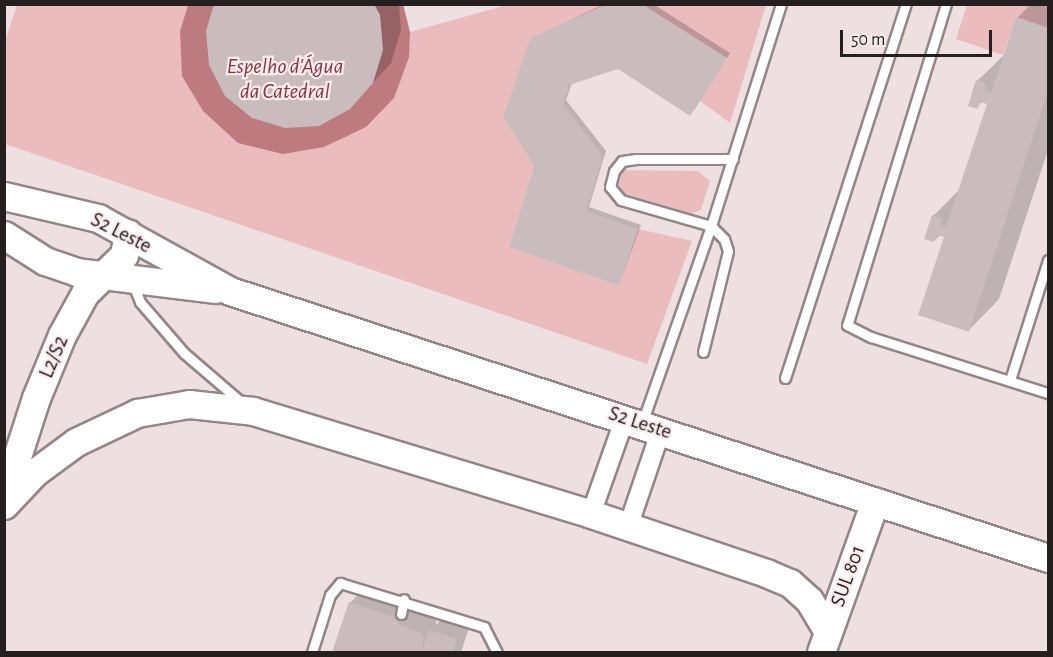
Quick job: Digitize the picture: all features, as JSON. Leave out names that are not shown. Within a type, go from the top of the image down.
[{"type":"main road","name":"S2 Leste","points":[[4,196],[98,218],[230,291]]},
{"type":"main road","points":[[15,242],[43,206]]},
{"type":"main road","name":"L2/S2","points":[[4,497],[36,398],[62,335],[85,293],[124,255],[128,233]]},
{"type":"main road","name":"S2 Leste","points":[[15,242],[77,272],[230,291],[1048,558]]},
{"type":"main road","points":[[4,505],[34,473],[76,442],[137,413],[189,404],[253,411],[591,514],[790,583],[809,600],[825,642]]},
{"type":"main road","name":"SUL 801","points":[[825,642],[875,501]]},
{"type":"street","points":[[591,514],[642,424]]},
{"type":"street","points":[[628,527],[642,424]]},
{"type":"lane","points":[[642,424],[711,226],[781,4]]},
{"type":"lane","points":[[785,378],[906,4]]},
{"type":"lane","points":[[946,4],[847,324],[871,337],[1048,393]]},
{"type":"lane","points":[[703,352],[728,251],[724,239],[711,226],[621,200],[610,187],[614,171],[622,161],[733,159]]},
{"type":"lane","points":[[1010,380],[1048,260]]},
{"type":"lane","points":[[130,277],[141,302],[184,353],[253,411]]},
{"type":"lane","points":[[327,651],[314,651],[330,595],[340,583],[404,599],[484,627],[496,652]]},
{"type":"lane","points":[[401,614],[404,599]]},
{"type":"shaded area","points":[[17,5],[188,5],[180,31],[408,57],[410,32],[507,5],[607,5],[530,38],[503,117],[534,166],[509,247],[619,286],[638,229],[692,241],[647,364],[5,144],[5,41]]},
{"type":"shaded area","points":[[642,5],[766,5],[730,123],[699,100],[727,58]]},
{"type":"shaded area","points":[[967,5],[1048,5],[1048,28],[1016,17],[1003,55],[956,39]]},
{"type":"shaded area","points":[[622,170],[698,171],[710,181],[701,210],[690,214],[626,194],[618,188]]},
{"type":"water","name":"Espelho d'Água da Catedral","points":[[403,4],[410,32],[409,57],[394,98],[366,127],[324,147],[283,154],[238,143],[203,111],[182,76],[180,31],[188,5]]},
{"type":"building","name":"Espelho d'Água da Catedral","points":[[214,4],[374,4],[380,15],[383,50],[373,83],[350,109],[319,126],[285,128],[252,118],[225,96],[209,65],[206,31]]},
{"type":"building","points":[[607,4],[642,4],[727,58],[690,116],[618,69],[569,85],[563,105],[603,156],[586,211],[638,229],[619,286],[509,247],[534,166],[503,117],[530,38]]},
{"type":"building","points":[[1016,17],[1048,28],[1048,91],[969,332],[918,315],[944,237],[937,235],[934,242],[924,239],[932,215],[942,218],[940,225],[946,227],[987,104],[980,102],[978,109],[968,106],[976,80],[986,83],[984,90],[991,93]]},
{"type":"building","points":[[349,602],[400,619],[398,624],[423,634],[422,651],[429,630],[457,639],[453,652],[332,652]]}]
